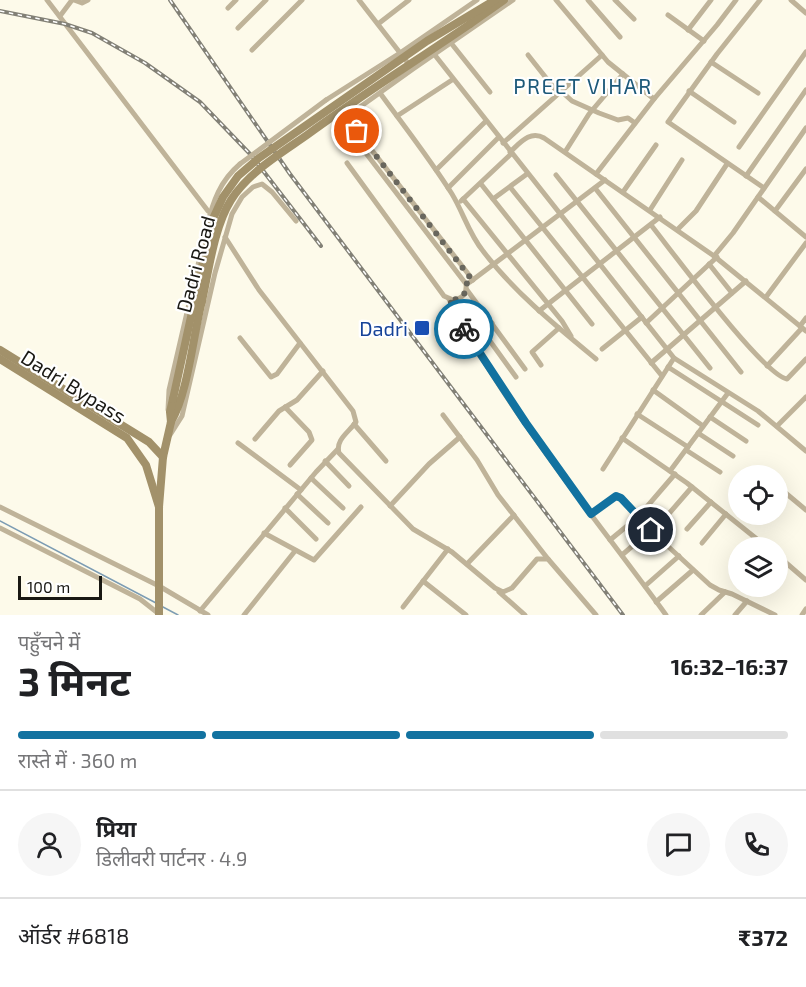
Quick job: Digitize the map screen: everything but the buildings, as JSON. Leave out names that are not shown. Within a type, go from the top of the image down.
[{"type":"street","points":[[47,0],[208,211]]},
{"type":"street","points":[[60,16],[73,0],[82,3],[88,0]]},
{"type":"street","points":[[228,8],[236,0]]},
{"type":"street","points":[[238,28],[266,0]]},
{"type":"street","points":[[252,50],[302,0]]},
{"type":"street","points":[[358,0],[413,69]]},
{"type":"street","points":[[378,24],[408,0]]},
{"type":"street","points":[[170,426],[169,390],[212,204],[221,185],[240,164],[326,100],[477,0]]},
{"type":"street","name":"Dadri Road","points":[[170,426],[172,399],[212,221],[222,197],[238,176],[259,158],[427,41],[495,0]]},
{"type":"street","name":"Dadri Road","points":[[159,612],[159,507],[163,457],[187,373],[194,331],[220,224],[230,202],[245,182],[264,165],[504,0]]},
{"type":"street","points":[[513,0],[346,117],[345,123],[525,369]]},
{"type":"street","points":[[556,0],[602,55],[654,99]]},
{"type":"street","points":[[588,0],[620,37]]},
{"type":"street","points":[[615,0],[634,20]]},
{"type":"street","points":[[688,30],[711,0]]},
{"type":"street","points":[[596,174],[654,99],[736,0]]},
{"type":"street","points":[[760,0],[689,91],[668,122],[764,188]]},
{"type":"street","points":[[791,0],[806,13]]},
{"type":"street","points":[[668,15],[704,41]]},
{"type":"street","points":[[451,43],[490,92]]},
{"type":"street","points":[[739,147],[806,52]]},
{"type":"street","points":[[434,54],[500,141],[674,358],[758,411],[806,451]]},
{"type":"street","points":[[528,55],[560,92],[573,101],[618,120],[628,118],[635,123]]},
{"type":"street","points":[[448,188],[602,55]]},
{"type":"street","points":[[711,62],[758,93]]},
{"type":"street","points":[[565,152],[592,110],[623,74]]},
{"type":"street","points":[[397,116],[452,80]]},
{"type":"street","points":[[746,176],[806,90]]},
{"type":"street","points":[[689,91],[734,122]]},
{"type":"street","points":[[380,93],[448,188],[477,243],[539,311],[596,359]]},
{"type":"street","points":[[346,117],[472,280]]},
{"type":"street","points":[[436,171],[486,122]]},
{"type":"street","points":[[646,323],[716,257],[806,128]]},
{"type":"street","points":[[457,204],[481,184],[528,136],[537,134],[678,229],[803,328]]},
{"type":"street","points":[[623,192],[656,145]]},
{"type":"street","points":[[650,210],[682,160]]},
{"type":"street","points":[[347,163],[444,296],[449,299],[458,299],[464,295],[472,280],[495,265],[605,180]]},
{"type":"street","points":[[678,229],[696,211],[727,164]]},
{"type":"street","points":[[775,211],[806,169]]},
{"type":"street","points":[[493,199],[527,174]]},
{"type":"street","points":[[556,175],[710,368]]},
{"type":"street","points":[[167,439],[182,416],[225,237],[237,204],[257,184],[267,187],[296,221]]},
{"type":"street","points":[[481,184],[592,324]]},
{"type":"street","points":[[510,187],[662,376]]},
{"type":"street","points":[[595,188],[741,372]]},
{"type":"street","points":[[758,197],[806,237]]},
{"type":"street","points":[[463,199],[568,329],[572,339]]},
{"type":"street","points":[[539,311],[660,217]]},
{"type":"street","points":[[651,225],[716,307],[767,366],[782,378],[787,379],[806,359]]},
{"type":"street","points":[[200,611],[325,461],[338,449],[339,441],[354,423],[355,415],[347,400],[260,290],[225,237]]},
{"type":"street","points":[[766,297],[806,243]]},
{"type":"street","points":[[709,264],[732,293]]},
{"type":"street","points":[[651,363],[746,281]]},
{"type":"street","points":[[449,299],[469,339],[526,423],[666,615]]},
{"type":"street","points":[[602,349],[642,317]]},
{"type":"street","points":[[767,366],[803,328],[806,318]]},
{"type":"street","points":[[469,339],[492,323]]},
{"type":"street","points":[[541,365],[532,352],[559,328]]},
{"type":"street","points":[[482,330],[516,377]]},
{"type":"street","points":[[240,338],[271,377],[277,374],[300,343]]},
{"type":"street","name":"Dadri Bypass","points":[[0,350],[149,442],[163,457]]},
{"type":"street","points":[[603,469],[674,358]]},
{"type":"street","name":"Dadri Bypass","points":[[0,359],[127,438],[146,465],[159,507]]},
{"type":"street","points":[[668,367],[758,425]]},
{"type":"street","points":[[255,439],[279,411],[297,400],[323,371]]},
{"type":"street","points":[[653,390],[703,426]]},
{"type":"street","points":[[610,540],[638,516],[728,393]]},
{"type":"street","points":[[777,426],[806,397]]},
{"type":"street","points":[[285,407],[309,432],[312,440],[290,465]]},
{"type":"street","points":[[637,414],[720,472]]},
{"type":"street","points":[[443,415],[477,460],[487,480],[548,559],[596,615]]},
{"type":"street","points":[[710,417],[746,441]]},
{"type":"street","points":[[354,423],[386,460]]},
{"type":"street","points":[[698,433],[733,456]]},
{"type":"street","points":[[390,506],[429,464],[460,437]]},
{"type":"street","points":[[622,438],[711,501],[753,537]]},
{"type":"street","points":[[238,443],[299,492],[328,523]]},
{"type":"street","points":[[338,449],[413,529],[467,564],[523,614]]},
{"type":"street","points":[[325,461],[349,486]]},
{"type":"street","points":[[311,478],[343,508]]},
{"type":"street","points":[[622,555],[652,531],[692,487]]},
{"type":"street","points":[[788,495],[806,510]]},
{"type":"street","points":[[591,514],[616,496],[621,498],[652,531],[715,589],[775,615]]},
{"type":"street","points":[[687,529],[711,501]]},
{"type":"street","points":[[0,507],[159,587],[208,615]]},
{"type":"street","points":[[264,533],[312,560],[316,560],[361,507]]},
{"type":"street","points":[[285,508],[316,539]]},
{"type":"street","points":[[702,543],[726,514]]},
{"type":"street","points":[[467,564],[514,515]]},
{"type":"street","points":[[0,528],[140,599],[159,612]]},
{"type":"street","points":[[403,607],[447,549]]},
{"type":"street","points":[[244,615],[295,550]]},
{"type":"street","points":[[645,586],[678,556]]},
{"type":"street","points":[[499,591],[507,592],[512,588],[537,559],[548,559]]},
{"type":"street","points":[[788,564],[806,580]]},
{"type":"street","points":[[656,602],[693,570]]},
{"type":"street","points":[[423,581],[466,615]]},
{"type":"street","points":[[701,615],[725,592]]},
{"type":"street","points":[[735,615],[747,601]]},
{"type":"street","points":[[802,615],[806,609]]},
{"type":"waterway","points":[[0,521],[156,603]]},
{"type":"waterway","points":[[163,607],[178,615]]},
{"type":"railway","points":[[170,0],[290,174],[623,615]]},
{"type":"railway","points":[[0,11],[65,24],[92,33],[145,63],[200,102],[251,155],[321,246]]},
{"type":"way so far","points":[[357,131],[472,280],[466,284],[467,290],[464,295],[458,299],[449,299],[464,329]]},
{"type":"place","name":"Dadri","points":[[422,328]]},
{"type":"district","name":"PREET VIHAR","points":[[583,85]]},
{"type":"route","points":[[464,329],[526,423],[591,514],[613,497],[620,497],[651,530]]}]
